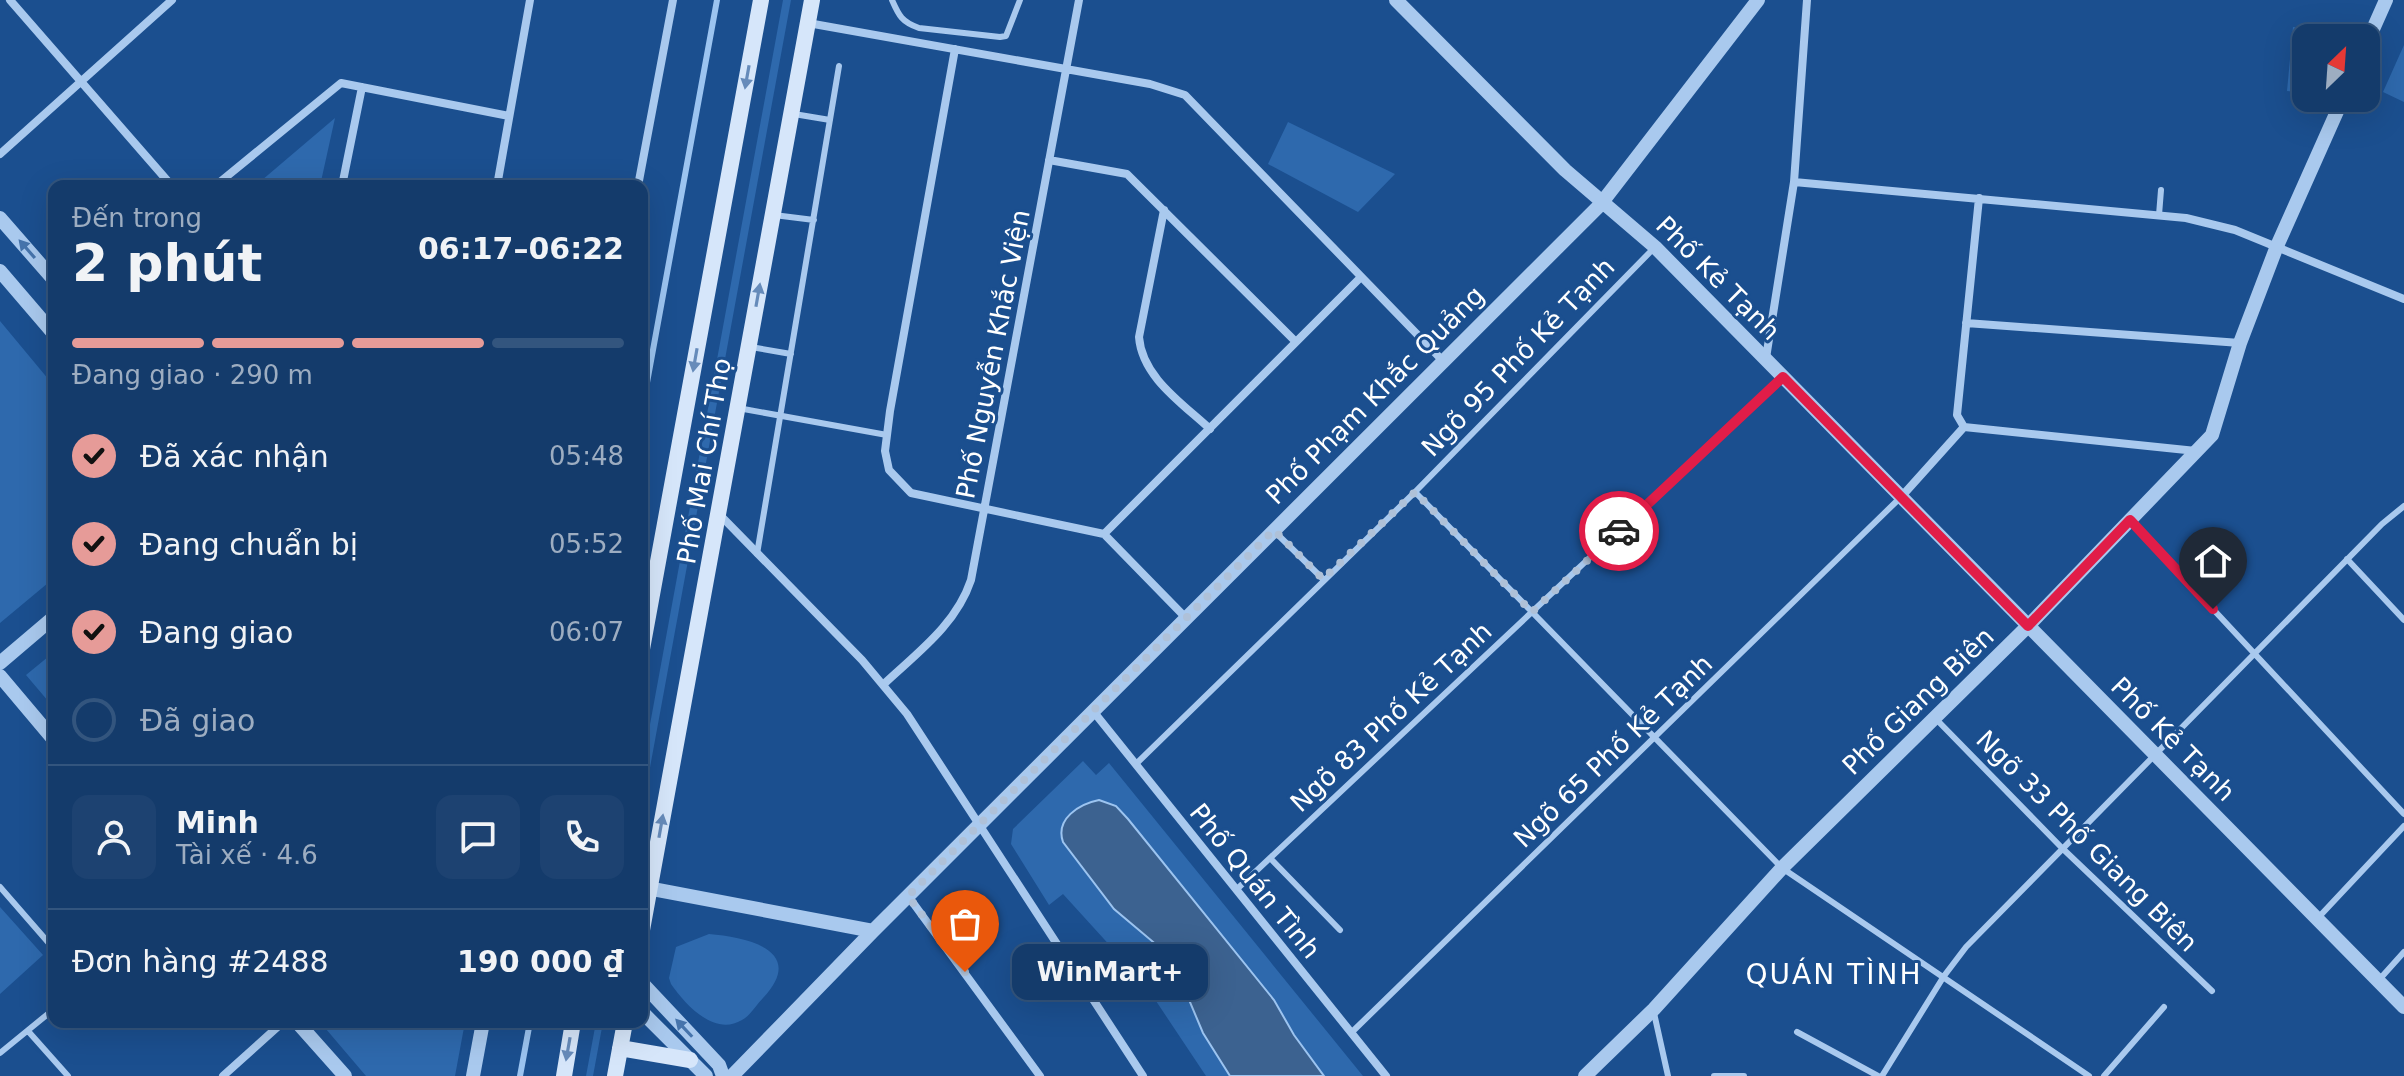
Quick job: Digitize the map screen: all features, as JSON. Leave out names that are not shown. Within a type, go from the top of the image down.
[{"type":"main road","name":"Phố Mai Chí Thọ","points":[[648,616],[761,0]]},
{"type":"main road","name":"Phố Mai Chí Thọ","points":[[648,875],[738,408],[812,0]]},
{"type":"main road","points":[[564,1076],[572,1028]]},
{"type":"main road","points":[[615,1076],[624,1028]]},
{"type":"main road","points":[[620,1048],[690,1060]]},
{"type":"street","points":[[10,0],[167,180]]},
{"type":"street","points":[[0,154],[172,0]]},
{"type":"street","points":[[498,180],[530,0]]},
{"type":"street","points":[[639,180],[673,0]]},
{"type":"street","name":"Phố Nguyễn Khắc Viện","points":[[884,684],[951,619],[971,580],[1079,0]]},
{"type":"street","name":"Phố Kẻ Tạnh","points":[[1396,0],[1565,170],[1655,247],[2404,1007]]},
{"type":"street","name":"Phố Phạm Khắc Quảng","points":[[732,1076],[1603,201],[1758,0]]},
{"type":"street","points":[[1765,359],[1794,182],[1807,0]]},
{"type":"street","points":[[2375,24],[2386,0]]},
{"type":"street","points":[[808,23],[1150,84],[1185,95],[1443,361]]},
{"type":"street","points":[[955,49],[887,435],[885,451],[889,470],[911,493],[1104,534],[1186,618]]},
{"type":"street","points":[[222,180],[341,83],[509,116]]},
{"type":"street","points":[[343,180],[362,87]]},
{"type":"street","name":"Phố Giang Biên","points":[[1585,1076],[1654,1009],[1782,868],[2028,626],[2212,435],[2240,343],[2277,246],[2337,112]]},
{"type":"street","points":[[1049,160],[1127,174],[1296,342]]},
{"type":"street","points":[[1794,182],[2186,218],[2235,230],[2404,299]]},
{"type":"street","points":[[1964,427],[1957,415],[1979,198]]},
{"type":"street","points":[[1164,210],[1139,337],[1141,353],[1158,380],[1210,429]]},
{"type":"street","points":[[0,218],[48,273]]},
{"type":"street","points":[[0,271],[48,327]]},
{"type":"street","points":[[1104,534],[1361,277]]},
{"type":"street","points":[[1966,323],[2240,343]]},
{"type":"street","points":[[1964,427],[2197,451]]},
{"type":"street","points":[[1902,496],[1964,427]]},
{"type":"street","points":[[718,514],[884,684],[907,714],[1143,1076]]},
{"type":"street","points":[[0,663],[48,622]]},
{"type":"street","points":[[0,676],[48,733]]},
{"type":"street","name":"Phố Quán Tình","points":[[1093,711],[1386,1076]]},
{"type":"street","points":[[648,891],[873,931]]},
{"type":"street","points":[[908,896],[1036,1074]]},
{"type":"street","points":[[648,989],[719,1065],[723,1076]]},
{"type":"street","points":[[648,1018],[706,1076]]},
{"type":"street","points":[[223,1076],[276,1028]]},
{"type":"street","points":[[302,1028],[345,1076]]},
{"type":"street","points":[[473,1076],[482,1028]]},
{"type":"lane","points":[[892,0],[899,17],[907,24],[1000,37],[1006,36],[1020,0]]},
{"type":"lane","points":[[757,554],[839,66]]},
{"type":"lane","points":[[791,114],[830,120]]},
{"type":"lane","points":[[2159,215],[2161,190]]},
{"type":"lane","points":[[773,215],[814,220]]},
{"type":"lane","name":"Ngõ 95 Phố Kẻ Tạnh","points":[[1136,764],[1415,492],[1655,247]]},
{"type":"lane","points":[[749,347],[791,354]]},
{"type":"lane","name":"Ngõ 83 Phố Kẻ Tạnh","points":[[1236,890],[1783,377]]},
{"type":"lane","points":[[738,408],[887,435]]},
{"type":"lane","points":[[1415,492],[1782,868],[2089,1076]]},
{"type":"lane","name":"Ngõ 65 Phố Kẻ Tạnh","points":[[1351,1033],[1902,496]]},
{"type":"lane","points":[[1797,1032],[1880,1076],[1944,976],[1974,938],[2347,559],[2404,506]]},
{"type":"lane","points":[[2130,520],[2404,814]]},
{"type":"lane","points":[[1274,530],[1323,579]]},
{"type":"lane","points":[[2347,559],[2404,620]]},
{"type":"lane","name":"Ngõ 33 Phố Giang Biên","points":[[1935,718],[2062,848],[2212,991]]},
{"type":"lane","points":[[2317,919],[2404,826]]},
{"type":"lane","points":[[1270,858],[1340,930]]},
{"type":"lane","points":[[0,887],[48,942]]},
{"type":"lane","points":[[2378,981],[2404,952]]},
{"type":"lane","points":[[2104,1076],[2164,1007]]},
{"type":"lane","points":[[1654,1009],[1668,1076]]},
{"type":"lane","points":[[0,1053],[48,1014]]},
{"type":"lane","points":[[28,1031],[68,1076]]},
{"type":"lane","points":[[1714,1076],[1744,1076]]},
{"type":"shaded area","points":[[783,0],[791,0],[648,778],[648,735]]},
{"type":"shaded area","points":[[2292,38],[2292,92],[2287,91]]},
{"type":"shaded area","points":[[2404,45],[2404,102],[2383,92]]},
{"type":"shaded area","points":[[335,118],[321,180],[262,180]]},
{"type":"shaded area","points":[[1288,122],[1395,174],[1358,212],[1268,164]]},
{"type":"shaded area","points":[[0,321],[48,379],[48,583],[0,623]]},
{"type":"shaded area","points":[[48,657],[48,701],[26,675]]},
{"type":"shaded area","points":[[1083,761],[1096,775],[1109,763],[1363,1076],[1206,1076],[1144,983],[1063,894],[1049,905],[1011,844],[1013,829]]},
{"type":"shaded area","points":[[1099,800],[1116,806],[1128,819],[1274,1000],[1294,1035],[1324,1076],[1230,1076],[1203,1033],[1171,957],[1114,909],[1063,842],[1062,826],[1070,814]]},
{"type":"shaded area","points":[[0,907],[43,955],[0,994]]},
{"type":"shaded area","points":[[709,934],[755,943],[776,958],[779,969],[775,982],[753,1010],[745,1018],[731,1024],[721,1024],[701,1016],[684,1000],[669,978],[676,947]]},
{"type":"shaded area","points":[[325,1028],[464,1028],[455,1076],[366,1076]]},
{"type":"shaded area","points":[[595,1028],[602,1028],[593,1076],[586,1076]]},
{"type":"waterway","points":[[648,377],[717,0]]},
{"type":"waterway","points":[[520,1076],[529,1028]]},
{"type":"way so far","points":[[965,972],[908,896],[1274,530],[1323,579],[1415,492],[1532,612],[1619,531]]},
{"type":"place","name":"WinMart+","points":[[965,972]]},
{"type":"district","name":"QUÁN TÌNH","points":[[1834,974]]},
{"type":"route","points":[[1619,531],[1783,377],[2028,626],[2130,520],[2213,609]]}]
